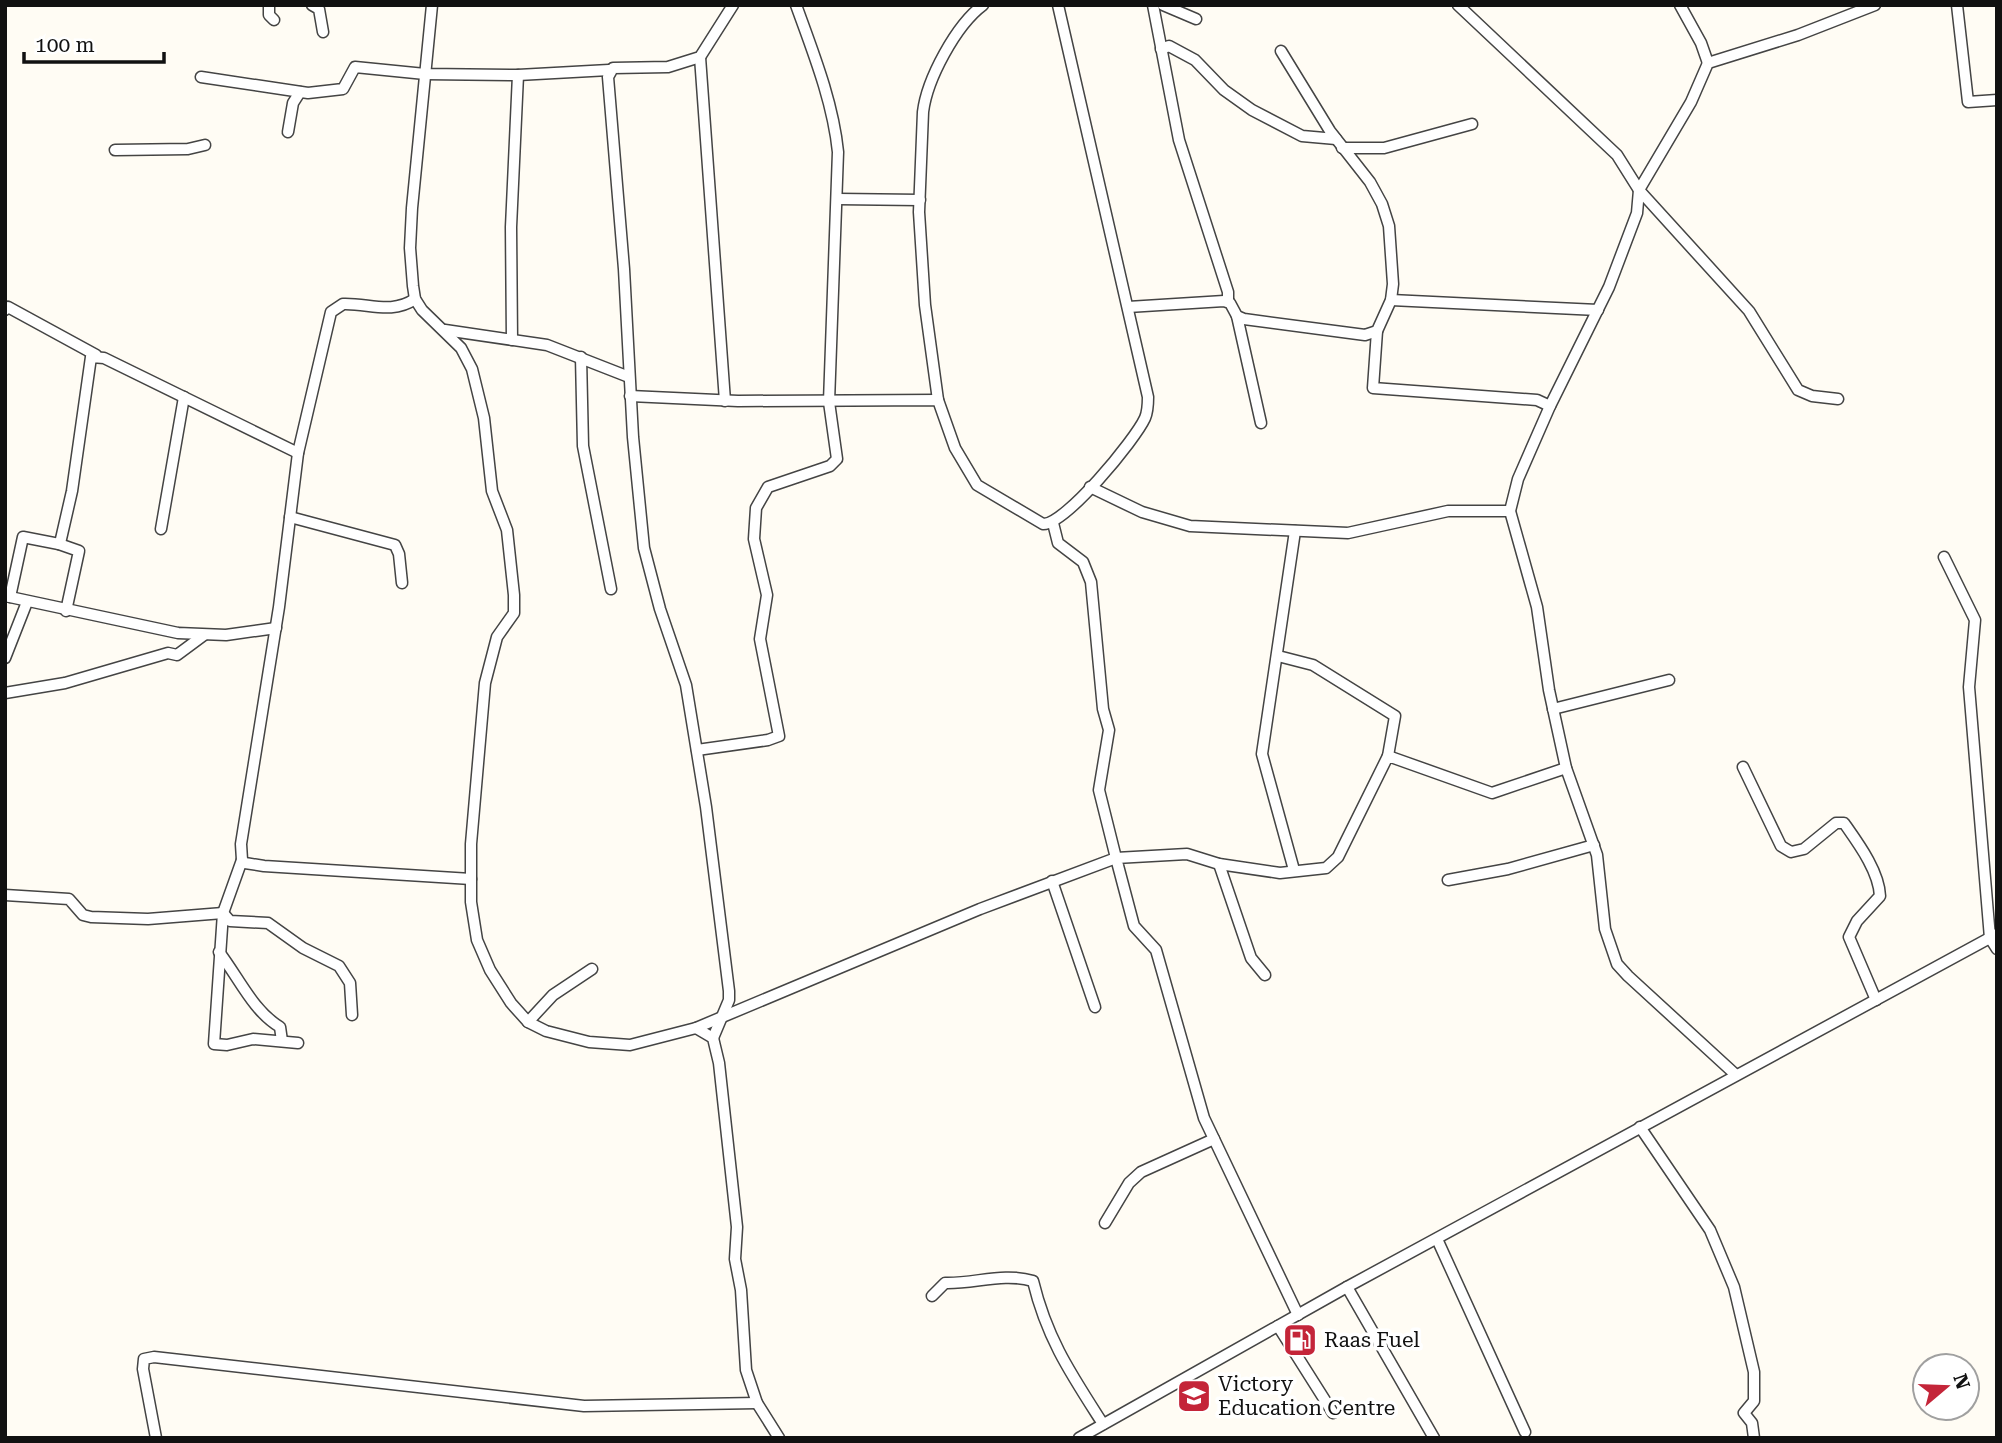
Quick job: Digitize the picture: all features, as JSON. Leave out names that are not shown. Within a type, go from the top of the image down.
[{"type":"street","points":[[269,5],[269,15],[274,20]]},
{"type":"street","points":[[312,5],[319,9],[323,32]]},
{"type":"street","points":[[432,5],[410,248],[415,299],[461,348],[471,369],[484,418],[492,491],[507,530],[514,613],[497,637],[485,682],[471,879],[477,940],[490,970],[528,1022],[566,1038],[609,1045],[643,1042],[696,1028],[721,1015],[1052,881],[1116,858],[1187,854],[1219,864],[1280,873],[1326,867],[1338,858],[1388,756],[1395,716],[1313,666],[1278,656]]},
{"type":"street","points":[[725,401],[701,57],[733,5]]},
{"type":"street","points":[[697,750],[779,736],[760,639],[768,595],[754,539],[756,508],[768,487],[834,464],[837,453],[829,402],[838,199],[836,133],[813,51],[796,5]]},
{"type":"street","points":[[984,5],[945,55],[925,96],[920,200],[925,305],[938,400],[955,448],[976,485],[1044,524],[1053,523],[1064,516],[1140,426],[1148,407],[1147,386],[1099,194],[1058,5]]},
{"type":"street","points":[[1153,5],[1180,140],[1228,292],[1228,302],[1237,316],[1261,423]]},
{"type":"street","points":[[1163,5],[1196,19]]},
{"type":"street","points":[[1458,5],[1617,155],[1640,190],[1749,311],[1798,390],[1812,396],[1838,399]]},
{"type":"street","points":[[1680,5],[1708,62],[1691,102],[1640,190],[1637,213],[1598,310],[1550,406],[1518,479],[1510,510],[1537,607],[1553,709],[1566,768],[1594,845],[1605,929],[1617,964],[1736,1075]]},
{"type":"street","points":[[1708,62],[1798,35],[1875,5]]},
{"type":"street","points":[[1957,5],[1968,102],[1997,100]]},
{"type":"street","points":[[1161,48],[1169,46],[1195,60],[1224,90],[1252,110],[1302,136],[1384,148],[1472,124]]},
{"type":"street","points":[[1281,51],[1339,143],[1370,182],[1389,226],[1393,284],[1391,300],[1377,331],[1373,388],[1524,398],[1550,406]]},
{"type":"street","points":[[201,77],[300,92],[331,92],[343,89],[355,67],[425,74],[518,75],[609,70],[630,66],[668,67],[701,57]]},
{"type":"street","points":[[609,70],[630,396],[644,548],[660,609],[683,670],[697,750],[729,991],[713,1038],[719,1063],[737,1227],[735,1259],[741,1290],[746,1370],[757,1403],[779,1438]]},
{"type":"street","points":[[512,340],[511,227],[518,75]]},
{"type":"street","points":[[288,132],[293,103],[300,92]]},
{"type":"street","points":[[115,150],[188,149],[205,145]]},
{"type":"street","points":[[838,199],[920,200]]},
{"type":"street","points":[[298,1043],[253,1039],[227,1045],[214,1044],[223,913],[242,860],[241,844],[276,628],[298,453],[331,312],[343,304],[382,309],[415,299]]},
{"type":"street","points":[[1391,300],[1598,310]]},
{"type":"street","points":[[1128,307],[1228,302]]},
{"type":"street","points":[[5,310],[8,307],[22,312],[96,355],[298,453]]},
{"type":"street","points":[[1237,316],[1364,335],[1377,331]]},
{"type":"street","points":[[444,330],[547,345],[629,377]]},
{"type":"street","points":[[59,544],[72,491],[89,361],[96,355]]},
{"type":"street","points":[[581,357],[583,446],[611,589]]},
{"type":"street","points":[[630,396],[725,401],[938,400]]},
{"type":"street","points":[[161,529],[184,397]]},
{"type":"street","points":[[1090,486],[1169,522],[1190,526],[1349,533],[1448,511],[1510,510]]},
{"type":"street","points":[[290,517],[395,544],[399,554],[402,583]]},
{"type":"street","points":[[1053,523],[1058,543],[1083,562],[1091,582],[1103,709],[1109,730],[1099,790],[1134,926],[1156,950],[1174,1004],[1204,1118],[1298,1315]]},
{"type":"street","points":[[1294,870],[1262,754],[1278,656],[1276,640],[1295,531]]},
{"type":"street","points":[[66,611],[79,551],[23,537],[8,597],[66,611],[178,633],[204,635],[276,628]]},
{"type":"street","points":[[1944,557],[1975,620],[1969,687],[1993,936],[1997,949]]},
{"type":"street","points":[[5,658],[27,601]]},
{"type":"street","points":[[5,693],[65,683],[167,653],[177,654],[204,635]]},
{"type":"street","points":[[1553,709],[1669,680]]},
{"type":"street","points":[[1388,756],[1492,793],[1566,768]]},
{"type":"street","points":[[1743,768],[1781,846],[1791,852],[1804,849],[1836,823],[1843,823],[1856,840],[1876,879],[1880,896],[1857,921],[1849,937],[1876,1000]]},
{"type":"street","points":[[1448,880],[1507,869],[1594,845]]},
{"type":"street","points":[[242,860],[245,863],[264,866],[471,879]]},
{"type":"street","points":[[1219,864],[1251,958],[1265,975]]},
{"type":"street","points":[[1052,881],[1096,1007]]},
{"type":"street","points":[[5,895],[69,899],[83,915],[92,917],[148,919],[223,913]]},
{"type":"street","points":[[223,913],[230,921],[268,923],[303,948],[339,966],[350,983],[352,1015]]},
{"type":"street","points":[[1079,1438],[1347,1287],[1993,936]]},
{"type":"street","points":[[219,953],[247,989],[253,1005],[280,1027],[282,1041]]},
{"type":"street","points":[[528,1022],[553,995],[593,969]]},
{"type":"street","points":[[696,1028],[713,1038]]},
{"type":"street","points":[[1640,1127],[1710,1230],[1734,1287],[1754,1372],[1754,1401],[1745,1413],[1752,1423],[1754,1438]]},
{"type":"street","points":[[1105,1223],[1129,1183],[1142,1171],[1214,1139]]},
{"type":"street","points":[[1437,1239],[1525,1432]]},
{"type":"street","points":[[932,1296],[945,1283],[967,1284],[1015,1276],[1033,1281],[1042,1321],[1065,1365],[1103,1424]]},
{"type":"street","points":[[1347,1287],[1434,1438]]},
{"type":"street","points":[[1278,1326],[1333,1413]]},
{"type":"street","points":[[156,1438],[144,1369],[144,1359],[154,1357],[584,1406],[757,1403]]},
{"type":"place","name":"Raas Fuel","points":[[1300,1340]]},
{"type":"place","name":"Victory Education Centre","points":[[1194,1396]]}]
